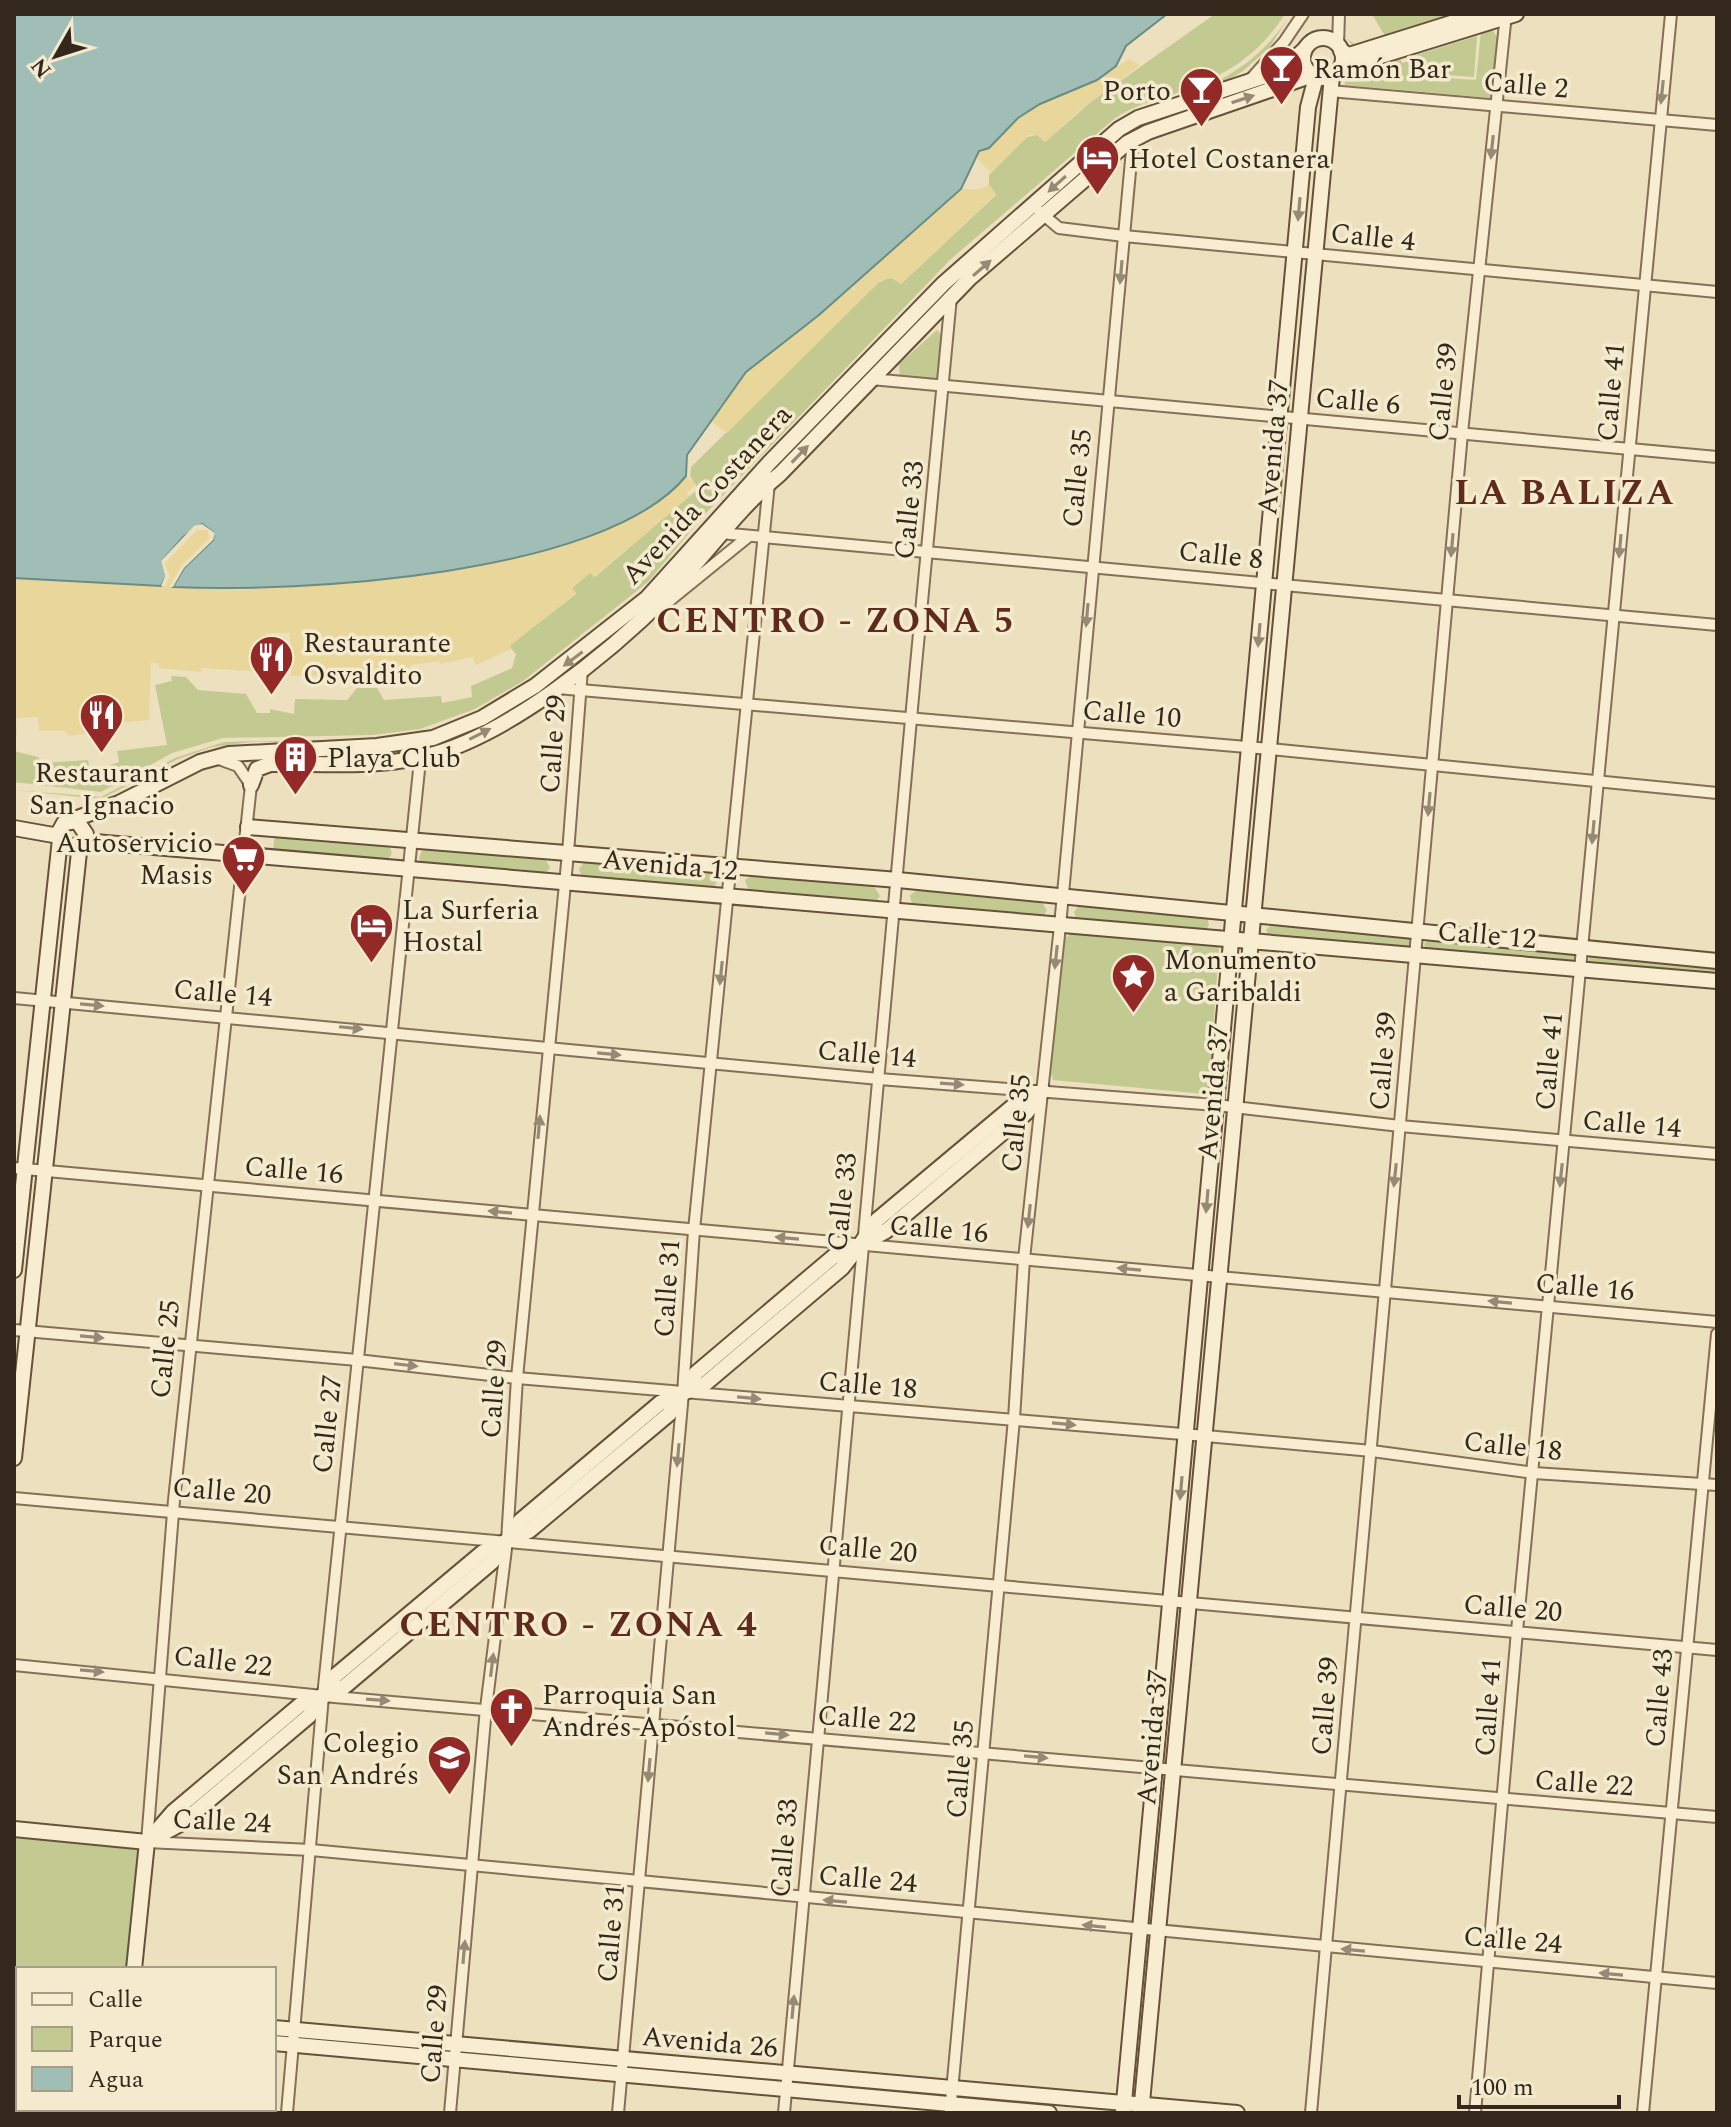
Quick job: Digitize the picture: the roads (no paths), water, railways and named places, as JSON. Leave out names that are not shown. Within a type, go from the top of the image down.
[{"type":"main road","points":[[1339,48],[1326,77],[1304,63],[1304,50],[1320,38],[1339,48],[1349,55],[1480,14]]},
{"type":"main road","name":"Avenida Costanera","points":[[63,830],[213,757],[257,749],[364,747],[422,741],[482,718],[582,669],[636,625],[681,580],[853,377],[943,284],[1133,139],[1509,15]]},
{"type":"main road","name":"Avenida Costanera","points":[[251,785],[257,769],[270,764],[420,758],[490,729],[552,683],[647,598],[766,476],[872,379],[1038,210],[1131,121],[1281,71],[1304,50]]},
{"type":"main road","name":"Avenida 37","points":[[1123,2109],[1308,107],[1326,77]]},
{"type":"main road","name":"Avenida 37","points":[[1142,2110],[1316,254],[1326,77]]},
{"type":"main road","points":[[14,828],[63,830],[83,826],[45,1171],[21,1331],[14,1458]]},
{"type":"main road","name":"Avenida 12","points":[[248,827],[898,880],[1234,912],[1255,918]]},
{"type":"main road","points":[[14,1270],[19,1169],[63,830]]},
{"type":"main road","name":"Avenida 12","points":[[63,830],[70,847],[82,843],[246,853],[1231,942],[1253,939]]},
{"type":"main road","name":"Calle 12","points":[[1255,918],[1717,961]]},
{"type":"main road","name":"Calle 12","points":[[1253,939],[1717,981]]},
{"type":"main road","points":[[147,1842],[182,1823],[309,1716],[323,1696],[344,1687],[492,1562],[507,1541],[529,1531],[669,1414],[683,1393],[705,1384],[842,1268],[860,1245],[886,1231],[1026,1113],[1043,1091]]},
{"type":"main road","name":"Calle 24","points":[[14,1829],[147,1842]]},
{"type":"main road","name":"Calle 25","points":[[134,1967],[147,1842]]},
{"type":"main road","name":"Avenida 26","points":[[276,2029],[295,2038]]},
{"type":"main road","name":"Avenida 26","points":[[276,2043],[295,2038],[622,2067],[786,2082],[1049,2113]]},
{"type":"main road","name":"Avenida 26","points":[[952,2102],[1237,2113]]},
{"type":"street","points":[[1246,83],[1279,49],[1303,14]]},
{"type":"street","points":[[1339,14],[1339,48]]},
{"type":"street","name":"Calle 41","points":[[1475,2113],[1517,1631],[1671,14]]},
{"type":"street","name":"Calle 39","points":[[1311,2113],[1462,433],[1496,105],[1509,15]]},
{"type":"street","name":"Calle 2","points":[[1326,77],[1496,105],[1717,125]]},
{"type":"street","name":"Calle 35","points":[[952,2102],[1014,1419],[1024,1259],[1060,926],[1075,733],[1133,139]]},
{"type":"street","name":"Calle 4","points":[[1038,210],[1059,228],[1124,236],[1717,292]]},
{"type":"street","name":"Calle 33","points":[[784,2113],[860,1245],[879,1079],[951,297]]},
{"type":"street","name":"Calle 6","points":[[853,377],[1717,457]]},
{"type":"street","name":"Calle 31","points":[[618,2113],[683,1393],[694,1230],[732,866],[766,476]]},
{"type":"street","name":"Calle 8","points":[[720,533],[1717,625]]},
{"type":"street","points":[[636,625],[686,590],[749,536]]},
{"type":"street","name":"Calle 29","points":[[450,2113],[486,1708],[507,1541],[531,1215],[568,853],[582,669]]},
{"type":"street","name":"Calle 10","points":[[552,683],[580,690],[747,702],[912,721],[1249,747],[1432,768],[1717,793]]},
{"type":"street","name":"Calle 27","points":[[287,2113],[323,1696],[422,741]]},
{"type":"street","points":[[213,757],[238,766],[251,785]]},
{"type":"street","name":"Calle 25","points":[[147,1842],[174,1510],[251,785]]},
{"type":"street","name":"Calle 14","points":[[14,998],[879,1079],[1216,1105],[1400,1126],[1717,1154]]},
{"type":"street","name":"Calle 16","points":[[19,1169],[1717,1322]]},
{"type":"street","name":"Calle 18","points":[[21,1331],[357,1360],[683,1393],[1372,1451],[1534,1473],[1717,1485]]},
{"type":"street","name":"Calle 43","points":[[1643,2113],[1717,1334]]},
{"type":"street","name":"Calle 20","points":[[14,1498],[669,1554],[1717,1650]]},
{"type":"street","name":"Calle 22","points":[[14,1665],[160,1677],[323,1696],[1717,1817]]},
{"type":"street","name":"Calle 24","points":[[147,1842],[311,1850],[1158,1933],[1717,1983]]},
{"type":"water","points":[[14,14],[1167,14],[1126,46],[1116,66],[1097,80],[1040,104],[1018,118],[989,148],[979,151],[961,189],[819,315],[746,372],[687,455],[686,476],[646,510],[589,536],[521,557],[368,581],[227,588],[173,587],[184,568],[213,540],[214,533],[202,524],[183,537],[162,561],[166,576],[161,586],[14,578]]},
{"type":"place","name":"Ramón Bar","points":[[1282,107]]},
{"type":"place","name":"Porto","points":[[1202,129]]},
{"type":"place","name":"Hotel Costanera","points":[[1097,197]]},
{"type":"place","name":"Restaurante Osvaldito","points":[[272,697]]},
{"type":"place","name":"Restaurant San Ignacio","points":[[102,754]]},
{"type":"place","name":"Playa Club","points":[[296,796]]},
{"type":"place","name":"Autoservicio Masis","points":[[244,897]]},
{"type":"place","name":"La Surferia Hostal","points":[[371,964]]},
{"type":"place","name":"Monumento a Garibaldi","points":[[1133,1014]]},
{"type":"place","name":"Parroquia San Andrés Apóstol","points":[[511,1749]]},
{"type":"place","name":"Colegio San Andrés","points":[[450,1797]]},
{"type":"district","name":"LA BALIZA","points":[[1565,491]]},
{"type":"district","name":"CENTRO - ZONA 5","points":[[836,619]]},
{"type":"district","name":"CENTRO - ZONA 4","points":[[579,1623]]}]
